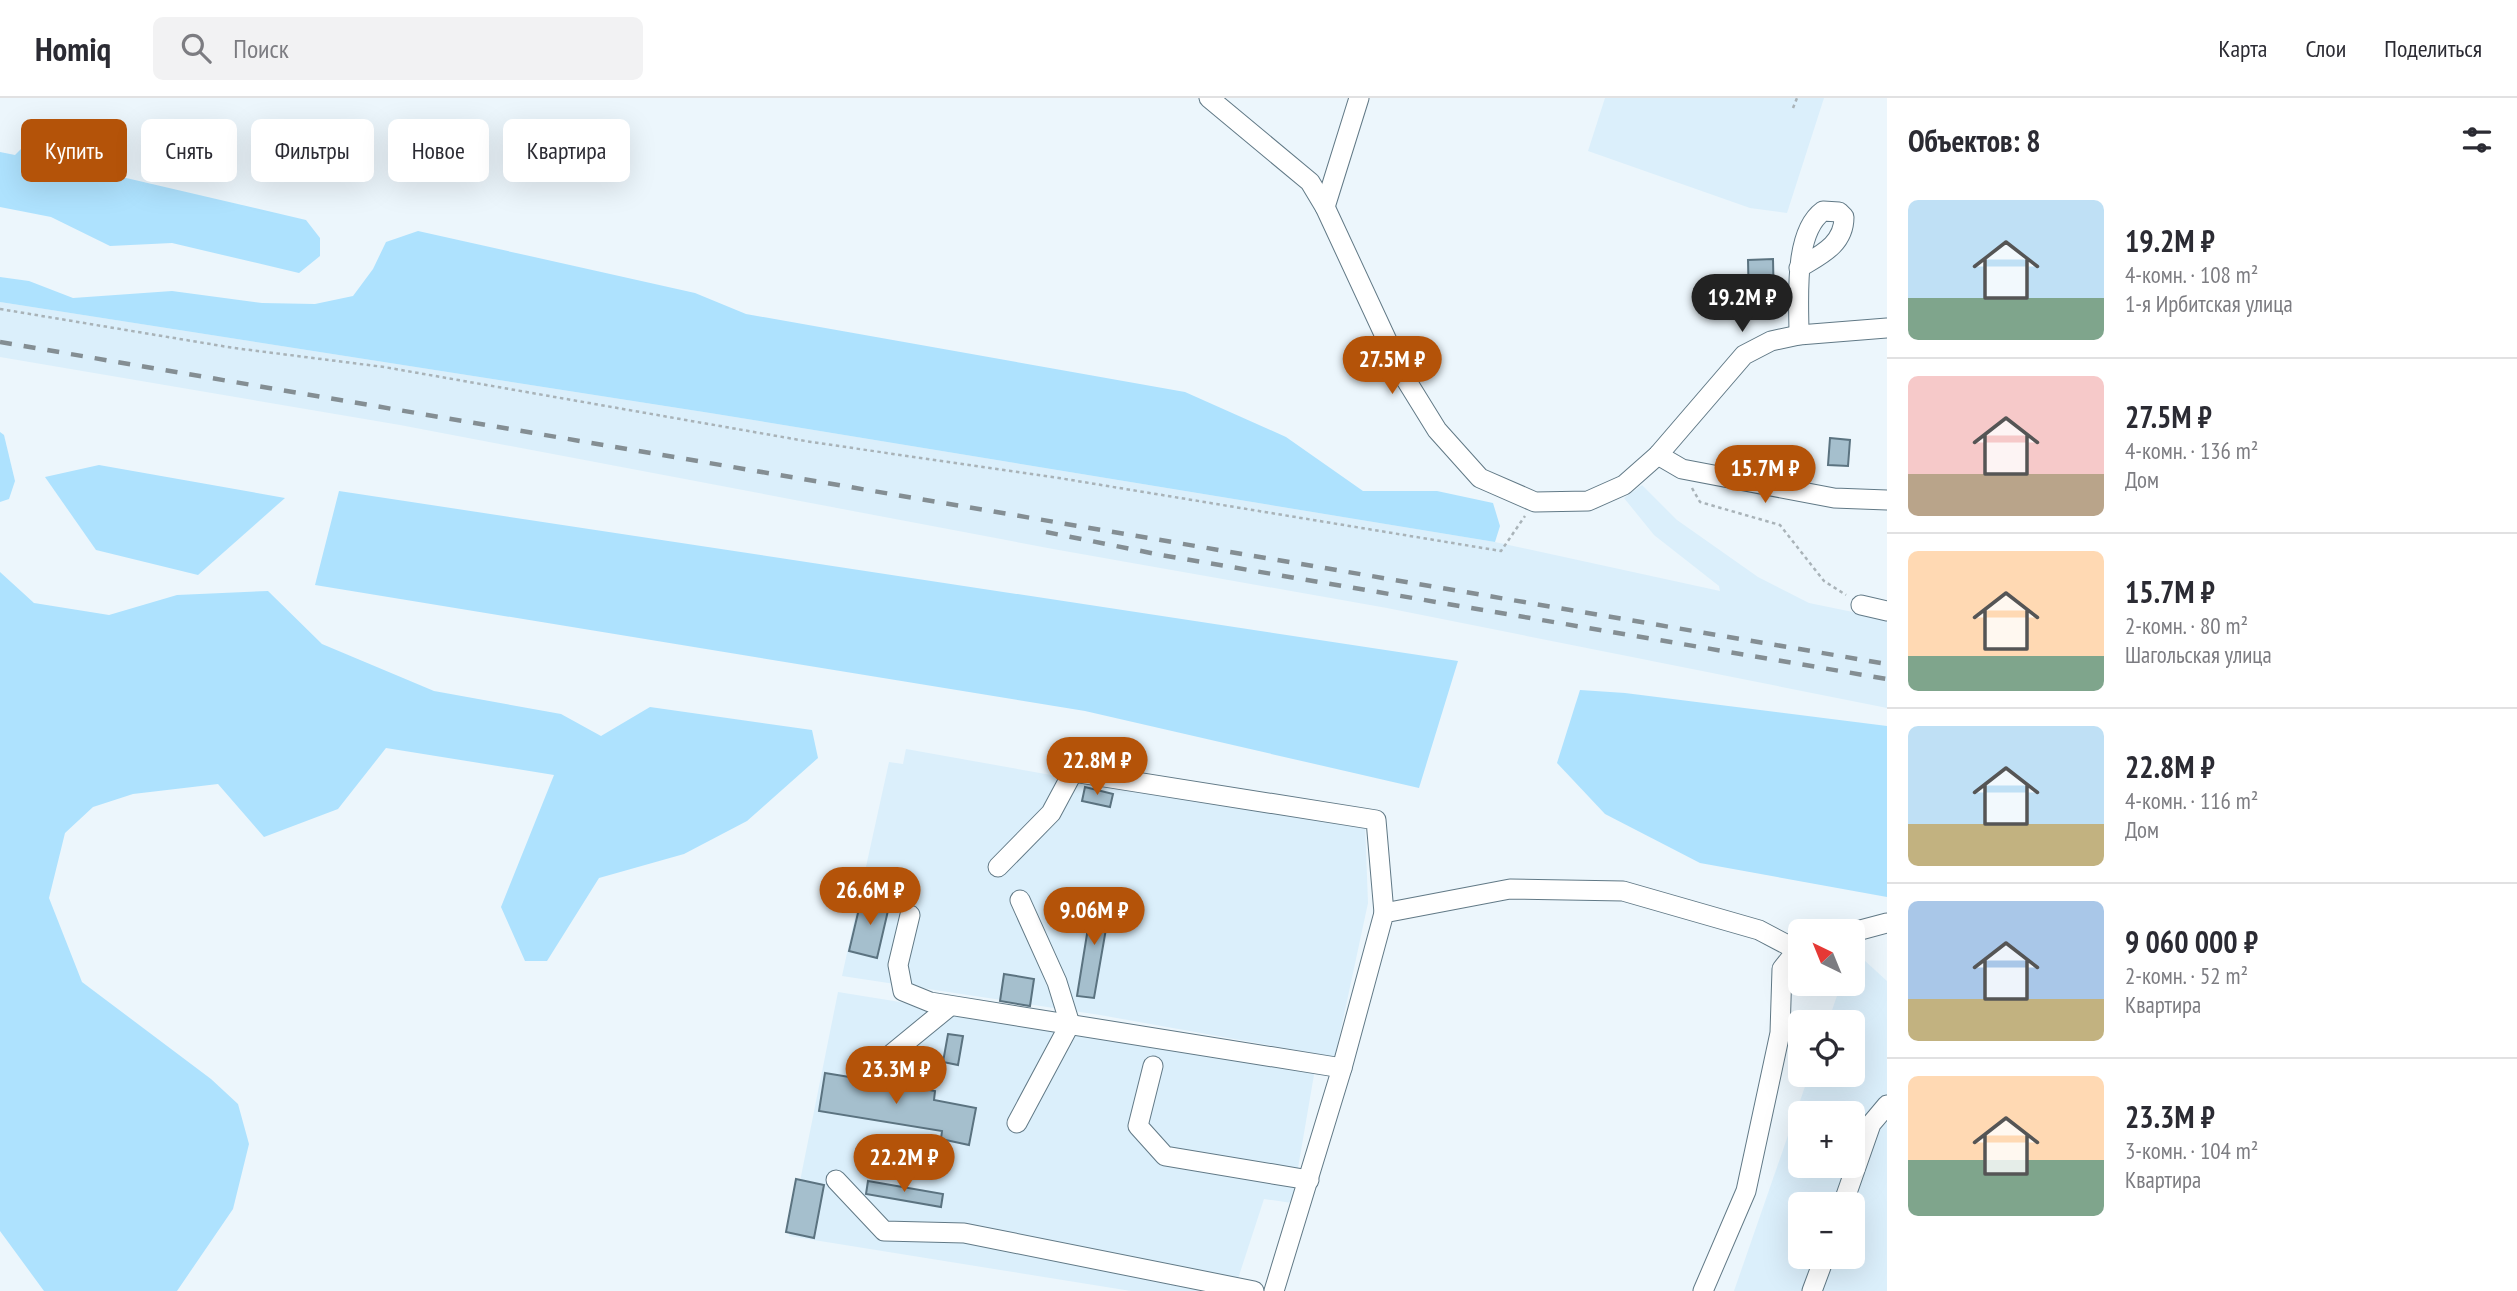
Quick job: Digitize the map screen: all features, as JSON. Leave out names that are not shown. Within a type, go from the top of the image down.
[{"type":"street","points":[[1209,98],[1310,183],[1325,207],[1403,375],[1437,430],[1480,478],[1535,502],[1588,501],[1624,485],[1658,455],[1744,355],[1771,341],[1799,335],[1887,328]]},
{"type":"street","points":[[1325,207],[1359,98]]},
{"type":"street","points":[[1799,268],[1799,335]]},
{"type":"street","points":[[1658,455],[1682,469],[1834,498],[1887,500]]},
{"type":"street","points":[[1861,605],[1887,611]]},
{"type":"street","points":[[998,867],[1051,813],[1073,772],[1376,820],[1384,913],[1342,1068],[1274,1291]]},
{"type":"street","points":[[1384,913],[1510,889],[1623,891],[1748,926],[1788,943]]},
{"type":"street","points":[[1017,1123],[1070,1024],[1057,982],[1020,900]]},
{"type":"street","points":[[910,915],[898,965],[903,991],[930,1002],[1342,1068]]},
{"type":"street","points":[[1866,929],[1887,923]]},
{"type":"street","points":[[1703,1291],[1746,1191],[1780,1033],[1783,969],[1788,962]]},
{"type":"street","points":[[878,1065],[950,1006]]},
{"type":"street","points":[[1153,1066],[1138,1126],[1165,1156],[1308,1180]]},
{"type":"street","points":[[1847,1192],[1871,1124],[1887,1105]]},
{"type":"street","points":[[836,1181],[884,1231],[964,1234],[1254,1291]]},
{"type":"street","points":[[1812,1291],[1820,1269]]},
{"type":"path","points":[[1793,108],[1797,98]]},
{"type":"path","points":[[0,309],[234,348],[384,367],[811,442],[1059,478],[1501,551],[1535,502]]},
{"type":"path","points":[[1682,469],[1700,502],[1780,525],[1824,581],[1861,605]]},
{"type":"shaded area","points":[[1605,98],[1824,98],[1787,213],[1750,208],[1588,151]]},
{"type":"shaded area","points":[[21,149],[21,182],[127,182],[127,178],[306,220],[320,238],[320,256],[299,273],[172,243],[110,246],[51,217],[0,207],[0,152],[15,155]]},
{"type":"shaded area","points":[[418,231],[695,293],[746,314],[1185,392],[1286,437],[1363,491],[1437,491],[1493,503],[1500,526],[1495,542],[710,413],[0,302],[0,277],[29,281],[73,298],[172,291],[262,303],[315,304],[353,296],[373,269],[386,242]]},
{"type":"shaded area","points":[[0,302],[710,413],[1495,542],[1720,591],[1719,586],[1654,535],[1624,498],[1642,485],[1677,520],[1758,577],[1809,603],[1887,619],[1887,708],[1387,608],[1053,549],[400,425],[0,357]]},
{"type":"shaded area","points":[[0,432],[4,435],[15,481],[9,499],[0,502]]},
{"type":"shaded area","points":[[99,465],[285,498],[198,575],[96,550],[45,477]]},
{"type":"shaded area","points":[[339,491],[1458,661],[1419,788],[1085,711],[315,585]]},
{"type":"shaded area","points":[[0,572],[34,603],[109,615],[177,595],[268,591],[322,644],[434,691],[561,714],[601,736],[650,707],[812,730],[818,758],[747,821],[684,854],[599,878],[547,961],[525,961],[501,907],[554,775],[386,748],[338,809],[264,837],[218,784],[133,794],[93,807],[65,833],[49,898],[82,982],[211,1079],[238,1104],[249,1144],[233,1209],[177,1291],[44,1291],[0,1231]]},
{"type":"shaded area","points":[[1580,690],[1625,693],[1887,726],[1887,897],[1700,863],[1605,814],[1557,763]]},
{"type":"shaded area","points":[[906,749],[1135,790],[1365,824],[1368,903],[1335,1057],[1100,1015],[842,976],[889,762],[903,764]]},
{"type":"shaded area","points":[[1866,962],[1887,981],[1887,1291],[1734,1291],[1788,1135],[1788,1178],[1865,1178],[1865,1101],[1800,1101],[1805,1087],[1865,1087],[1865,1010],[1832,1010],[1837,996],[1866,996]]},
{"type":"shaded area","points":[[838,992],[1315,1069],[1292,1203],[1264,1199],[1234,1291],[1131,1291],[789,1236]]},
{"type":"building","points":[[1773,259],[1774,306],[1749,306],[1748,260]]},
{"type":"building","points":[[1830,438],[1850,440],[1848,466],[1828,465]]},
{"type":"building","points":[[1085,787],[1113,794],[1110,807],[1082,801]]},
{"type":"building","points":[[862,896],[890,902],[877,958],[849,951]]},
{"type":"building","points":[[1093,897],[1111,900],[1094,998],[1077,996]]},
{"type":"building","points":[[1004,974],[1034,979],[1030,1006],[1000,1001]]},
{"type":"building","points":[[948,1034],[963,1036],[958,1065],[943,1062]]},
{"type":"building","points":[[825,1073],[935,1091],[934,1100],[976,1108],[969,1145],[941,1139],[942,1131],[819,1111]]},
{"type":"building","points":[[796,1179],[824,1185],[814,1238],[786,1232]]},
{"type":"building","points":[[868,1181],[943,1194],[941,1207],[866,1194]]},
{"type":"railway","points":[[0,342],[1887,664]]},
{"type":"railway","points":[[1046,532],[1161,555],[1887,679]]}]
